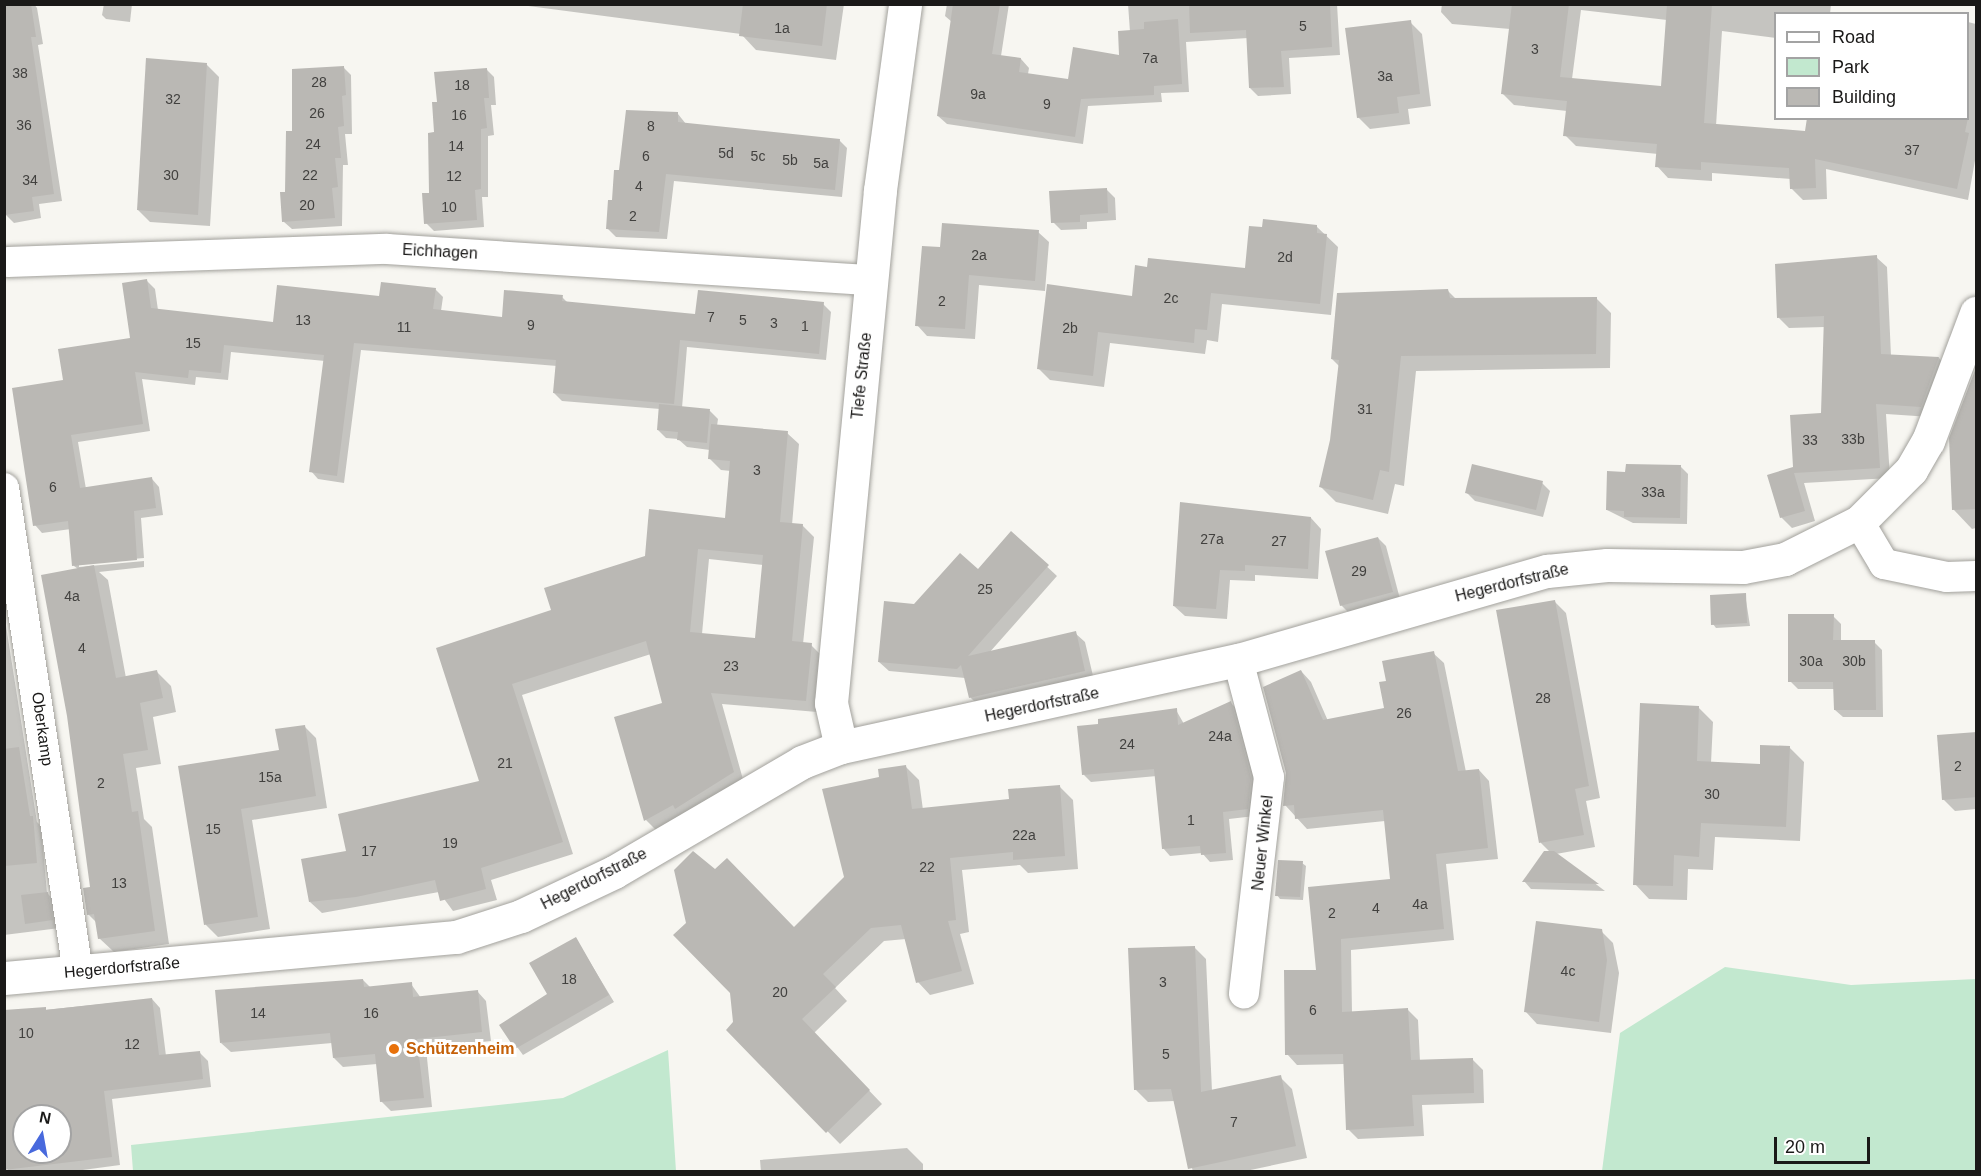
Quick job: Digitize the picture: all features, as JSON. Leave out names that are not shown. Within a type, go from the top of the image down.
[{"type":"main road","name":"Tiefe Straße","points":[[842,747],[831,703],[891,87],[905,4]]},
{"type":"main road","name":"Hegerdorfstraße","points":[[4,978],[456,938],[521,916],[614,872],[802,762],[842,747],[1238,660],[1547,571],[1607,565],[1765,565],[1827,541],[1859,522],[1911,470],[1928,441],[1977,313]]},
{"type":"street","name":"Eichhagen","points":[[8,261],[387,249],[871,280]]},
{"type":"street","name":"Oberkamp","points":[[4,488],[78,971]]},
{"type":"street","points":[[1859,522],[1884,564],[1947,577],[1977,576]]},
{"type":"street","name":"Neuer Winkel","points":[[1238,660],[1269,777],[1244,994]]},
{"type":"green space","points":[[1725,967],[1851,985],[1976,979],[1976,1171],[1602,1171],[1620,1033]]},
{"type":"green space","points":[[668,1050],[676,1171],[133,1171],[131,1145],[563,1098]]},
{"type":"building","points":[[4,4],[31,4],[36,37],[31,37],[54,194],[32,197],[34,211],[4,215]]},
{"type":"building","points":[[743,4],[827,4],[822,46],[739,36]]},
{"type":"building","points":[[953,4],[1000,4],[992,54],[1021,58],[1019,72],[1068,79],[1073,47],[1119,55],[1118,31],[1144,29],[1144,22],[1178,19],[1182,84],[1154,86],[1154,95],[1081,99],[1075,137],[937,116]]},
{"type":"building","points":[[1189,4],[1330,4],[1332,47],[1281,51],[1284,87],[1249,88],[1246,30],[1190,33]]},
{"type":"building","points":[[1512,4],[1569,4],[1560,77],[1661,86],[1667,4],[1712,4],[1704,123],[1805,131],[1807,120],[1968,120],[1965,132],[1969,133],[1957,189],[1815,159],[1816,188],[1790,189],[1789,168],[1701,162],[1701,170],[1655,167],[1657,144],[1563,136],[1567,101],[1501,94]]},
{"type":"building","points":[[1411,20],[1420,94],[1397,97],[1399,113],[1357,118],[1345,28]]},
{"type":"building","points":[[146,58],[207,63],[198,215],[137,210]]},
{"type":"building","points":[[344,66],[346,95],[342,96],[344,126],[338,127],[341,158],[335,158],[338,187],[332,188],[335,218],[282,222],[280,192],[285,192],[286,131],[292,131],[292,69]]},
{"type":"building","points":[[487,68],[489,98],[484,98],[487,128],[481,129],[481,189],[475,190],[477,220],[424,224],[422,193],[429,193],[428,133],[434,132],[432,102],[437,102],[434,72]]},
{"type":"building","points":[[626,110],[678,112],[678,122],[840,139],[835,190],[666,174],[659,232],[606,229],[608,200],[612,200],[614,170],[619,170]]},
{"type":"building","points":[[1107,188],[1108,213],[1080,215],[1080,222],[1051,223],[1049,191]]},
{"type":"building","points":[[1263,219],[1317,225],[1317,233],[1327,234],[1320,304],[1211,293],[1207,330],[1195,329],[1194,343],[1098,332],[1093,376],[1037,369],[1047,284],[1132,296],[1135,265],[1147,267],[1148,258],[1245,268],[1249,226],[1262,227]]},
{"type":"building","points":[[942,223],[1039,230],[1035,281],[969,275],[965,329],[915,326],[922,246],[940,247]]},
{"type":"building","points":[[1877,255],[1881,354],[1939,357],[1921,407],[1876,404],[1880,468],[1794,473],[1805,511],[1780,518],[1767,475],[1793,467],[1790,415],[1821,413],[1824,316],[1777,318],[1775,264]]},
{"type":"building","points":[[147,279],[151,308],[273,322],[277,285],[379,296],[381,282],[436,288],[433,309],[502,317],[504,290],[563,295],[562,301],[695,314],[698,290],[824,302],[819,354],[680,340],[674,404],[553,393],[556,360],[354,343],[337,476],[309,472],[324,355],[224,345],[221,373],[189,370],[188,378],[135,372],[143,424],[71,435],[80,488],[152,477],[156,508],[134,511],[137,560],[72,566],[68,521],[33,526],[12,388],[63,380],[58,349],[130,338],[122,283]]},
{"type":"building","points":[[1448,289],[1450,298],[1597,297],[1596,354],[1401,356],[1389,472],[1380,470],[1373,500],[1319,487],[1330,440],[1339,360],[1331,359],[1337,293]]},
{"type":"building","points":[[1977,365],[1977,509],[1952,510],[1949,438]]},
{"type":"building","points":[[659,404],[710,409],[707,443],[677,440],[678,432],[657,430]]},
{"type":"building","points":[[711,424],[788,431],[780,522],[803,524],[792,641],[812,643],[806,701],[711,693],[734,772],[675,809],[673,805],[644,821],[614,717],[662,703],[646,641],[512,684],[563,842],[481,868],[486,889],[440,901],[435,880],[356,897],[309,902],[301,859],[346,851],[338,814],[479,781],[436,648],[551,610],[544,588],[645,556],[649,509],[725,518],[730,461],[708,459]],"holes":[[[698,549],[763,555],[755,638],[690,632]]]},
{"type":"building","points":[[1472,464],[1543,481],[1536,510],[1465,493]]},
{"type":"building","points":[[1626,464],[1681,465],[1680,518],[1624,517],[1624,511],[1606,510],[1607,471],[1625,472]]},
{"type":"building","points":[[1180,502],[1311,517],[1308,569],[1245,565],[1245,571],[1220,570],[1216,609],[1173,606]]},
{"type":"building","points":[[1011,531],[1049,565],[968,656],[1076,631],[1085,671],[969,698],[961,665],[957,669],[878,662],[884,601],[914,604],[960,553],[978,569]]},
{"type":"building","points":[[1378,537],[1393,592],[1340,606],[1325,551]]},
{"type":"building","points":[[94,565],[116,678],[157,670],[163,698],[140,703],[148,750],[123,754],[132,812],[138,811],[155,931],[98,939],[94,914],[87,915],[83,888],[90,887],[67,716],[41,575]]},
{"type":"building","points":[[1746,593],[1747,623],[1711,625],[1710,595]]},
{"type":"building","points":[[1555,600],[1589,786],[1575,789],[1584,835],[1539,843],[1496,610]]},
{"type":"building","points":[[1788,614],[1834,614],[1833,640],[1875,640],[1876,710],[1834,710],[1833,682],[1788,682]]},
{"type":"building","points":[[1434,651],[1458,771],[1479,769],[1488,848],[1436,854],[1444,929],[1341,939],[1342,1012],[1408,1008],[1411,1060],[1473,1058],[1474,1093],[1412,1095],[1414,1126],[1346,1130],[1343,1054],[1285,1055],[1284,970],[1316,970],[1308,887],[1390,879],[1383,810],[1295,819],[1294,805],[1283,806],[1286,773],[1263,687],[1301,670],[1323,720],[1384,708],[1379,682],[1386,681],[1382,661]]},
{"type":"building","points":[[1231,701],[1251,778],[1248,809],[1223,812],[1226,853],[1201,855],[1200,846],[1162,849],[1154,769],[1082,775],[1077,726],[1098,724],[1098,719],[1177,708],[1178,725]]},
{"type":"building","points":[[1640,703],[1699,706],[1697,761],[1760,764],[1760,745],[1790,746],[1786,827],[1701,823],[1699,857],[1674,855],[1673,886],[1633,885]]},
{"type":"building","points":[[305,725],[316,796],[241,809],[258,917],[204,925],[178,766],[279,750],[275,729]]},
{"type":"building","points":[[1977,732],[1977,797],[1942,800],[1937,735]]},
{"type":"building","points":[[19,747],[30,816],[33,816],[37,863],[4,866],[4,749]]},
{"type":"building","points":[[906,765],[912,809],[1009,799],[1008,789],[1060,785],[1065,856],[1013,860],[1013,852],[950,858],[956,920],[948,921],[962,971],[916,983],[901,925],[871,928],[823,974],[836,987],[802,1019],[870,1090],[826,1133],[726,1030],[733,1022],[730,993],[673,935],[686,923],[674,870],[693,851],[715,869],[727,858],[794,927],[844,877],[822,789],[879,777],[878,769]]},
{"type":"building","points":[[1544,851],[1554,851],[1599,884],[1522,882]]},
{"type":"building","points":[[1278,860],[1303,861],[1300,897],[1275,896]]},
{"type":"building","points":[[48,892],[53,920],[25,924],[21,895]]},
{"type":"building","points":[[1536,921],[1602,929],[1607,960],[1599,1022],[1524,1012]]},
{"type":"building","points":[[576,937],[609,995],[515,1049],[499,1025],[547,994],[529,963]]},
{"type":"building","points":[[1195,946],[1201,1092],[1281,1075],[1296,1146],[1188,1169],[1171,1089],[1134,1090],[1128,948]]},
{"type":"building","points":[[363,979],[364,987],[412,982],[413,997],[478,990],[482,1032],[417,1039],[424,1098],[380,1102],[375,1054],[333,1058],[330,1033],[220,1043],[215,990]]},
{"type":"building","points":[[152,998],[159,1055],[200,1051],[203,1079],[104,1091],[112,1157],[72,1162],[72,1104],[12,1104],[12,1164],[54,1164],[4,1170],[4,1010],[46,1007],[46,1010]]},
{"type":"place","name":"Schützenheim","points":[[394,1049]]}]
